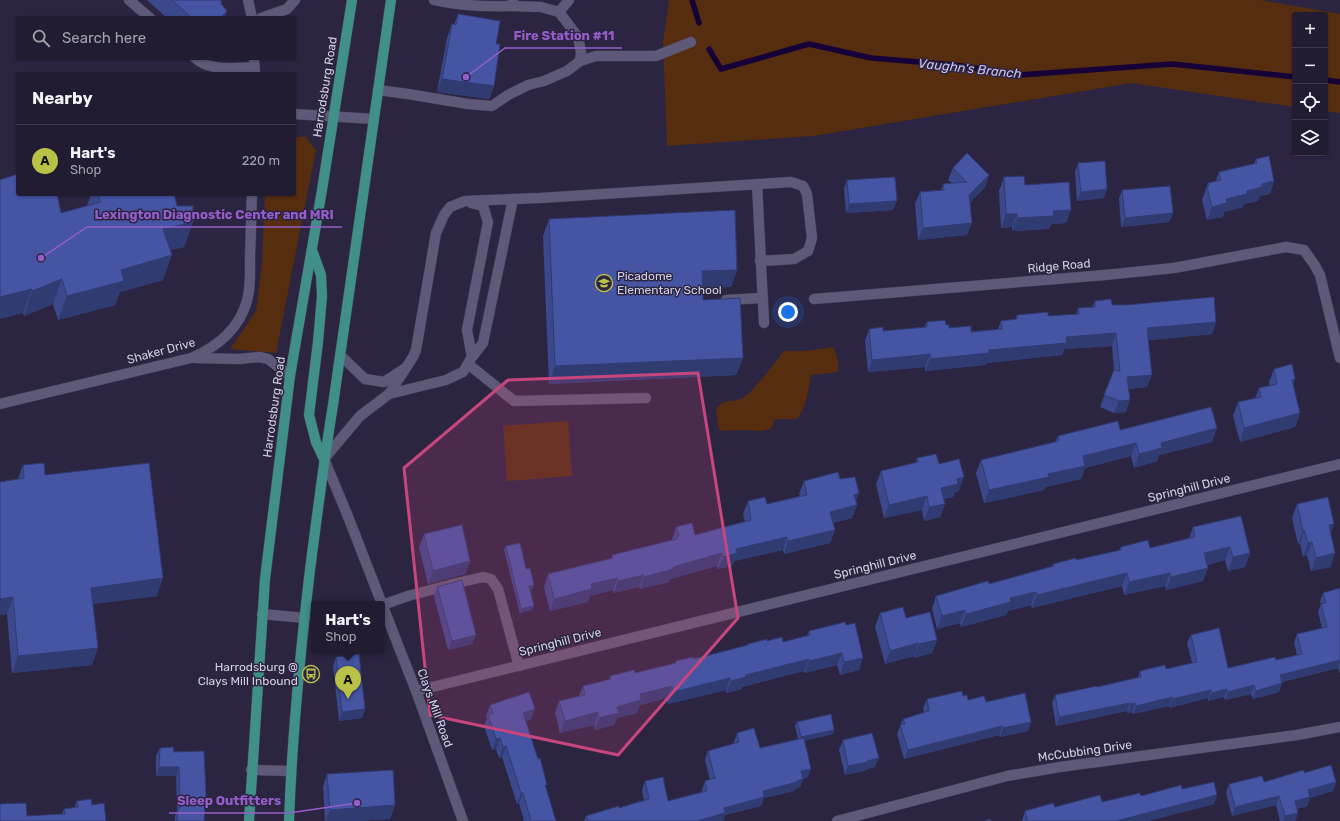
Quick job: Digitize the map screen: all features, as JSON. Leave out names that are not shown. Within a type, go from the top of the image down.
[{"type":"main road","name":"Harrodsburg Road","points":[[248,821],[265,579],[290,376],[312,250],[352,0]]},
{"type":"main road","points":[[289,821],[290,771],[305,618],[324,459],[391,0]]},
{"type":"main road","points":[[312,250],[321,275],[322,296],[309,415],[316,442],[324,459]]},
{"type":"street","points":[[129,0],[148,16]]},
{"type":"street","points":[[248,0],[252,16]]},
{"type":"street","points":[[267,16],[286,9],[294,0]]},
{"type":"street","points":[[434,0],[457,5],[480,7],[513,3],[541,7],[558,12],[578,37],[581,52],[580,61]]},
{"type":"street","points":[[558,12],[568,0]]},
{"type":"street","points":[[378,90],[468,104],[492,106],[508,94],[567,71],[580,61],[596,56],[656,56],[691,42]]},
{"type":"street","points":[[197,60],[201,64],[218,68],[254,66]]},
{"type":"street","points":[[296,114],[374,119]]},
{"type":"street","points":[[324,459],[360,416],[389,394],[408,367],[416,350],[436,233],[444,215],[450,207],[465,201],[791,182],[802,186],[807,194],[812,238],[808,251],[794,259],[760,261]]},
{"type":"street","points":[[757,184],[764,322]]},
{"type":"street","name":"Shaker Drive","points":[[0,404],[191,358],[220,342],[232,330],[242,315],[247,300],[250,277],[252,196]]},
{"type":"street","points":[[389,394],[446,380],[463,372],[470,360],[483,344],[513,199]]},
{"type":"street","points":[[465,201],[483,206],[488,222],[467,330],[470,360],[514,401],[646,398]]},
{"type":"street","name":"Ridge Road","points":[[814,299],[1174,268],[1274,248],[1286,247],[1304,250],[1320,276],[1340,358]]},
{"type":"street","points":[[720,300],[762,298]]},
{"type":"street","points":[[340,355],[365,379],[384,382],[408,367]]},
{"type":"street","points":[[191,358],[239,359],[259,357],[268,359],[290,376]]},
{"type":"street","name":"Clays Mill Road","points":[[324,459],[381,601]]},
{"type":"street","name":"Springhill Drive","points":[[416,691],[1340,464]]},
{"type":"street","points":[[385,603],[483,577],[491,579],[498,589],[519,666]]},
{"type":"street","name":"Clays Mill Road","points":[[385,612],[416,691],[462,821]]},
{"type":"street","points":[[262,614],[305,618]]},
{"type":"street","name":"McCubbing Drive","points":[[837,821],[1007,776],[1060,767],[1297,735],[1340,727]]},
{"type":"street","points":[[251,770],[290,771]]},
{"type":"highlighted area","points":[[698,373],[738,618],[618,755],[430,715],[404,468],[508,380]]},
{"type":"shaded area","points":[[669,0],[1260,0],[1340,14],[1340,113],[1328,111],[1328,12],[1292,12],[1292,107],[1131,83],[813,136],[667,146],[663,42]]},
{"type":"shaded area","points":[[305,136],[316,150],[276,353],[230,349],[256,311],[262,264],[265,196],[296,196],[296,138]]},
{"type":"shaded area","points":[[833,347],[838,360],[838,372],[811,375],[805,404],[797,419],[775,419],[771,429],[761,431],[721,431],[718,426],[716,408],[723,403],[741,399],[751,391],[784,351],[807,351]]},
{"type":"shaded area","points":[[568,421],[572,476],[507,481],[503,426]]},
{"type":"building","points":[[172,0],[221,0],[221,4],[227,11],[222,16],[190,16]]},
{"type":"building","points":[[458,14],[500,21],[496,44],[500,44],[494,86],[442,79],[452,24],[456,25]]},
{"type":"building","points":[[967,153],[989,175],[969,195],[972,223],[923,228],[920,192],[944,190],[943,184],[967,182],[953,168]]},
{"type":"building","points":[[1269,156],[1274,181],[1262,184],[1262,187],[1247,191],[1247,194],[1226,199],[1227,203],[1212,207],[1207,187],[1209,186],[1208,183],[1221,180],[1219,172],[1257,163],[1256,159]]},
{"type":"building","points":[[1105,161],[1107,189],[1081,192],[1078,163]]},
{"type":"building","points":[[16,175],[16,196],[57,196],[61,213],[101,202],[99,196],[174,196],[177,206],[193,206],[193,222],[163,229],[172,255],[121,270],[124,281],[67,296],[62,279],[32,291],[32,289],[0,297],[0,180]]},
{"type":"building","points":[[1024,176],[1025,185],[1069,182],[1071,210],[1053,211],[1054,216],[1017,218],[1017,214],[1006,214],[1004,177]]},
{"type":"building","points":[[895,177],[897,201],[849,204],[847,180]]},
{"type":"building","points":[[1170,186],[1173,213],[1125,218],[1122,190]]},
{"type":"building","points":[[735,210],[737,270],[702,271],[703,300],[740,298],[743,358],[555,366],[549,219]]},
{"type":"building","points":[[1214,297],[1216,322],[1147,328],[1152,375],[1127,377],[1130,400],[1119,401],[1104,395],[1114,370],[1120,371],[1116,333],[1066,337],[1067,343],[989,350],[989,353],[930,359],[930,354],[872,360],[869,329],[883,327],[883,331],[927,327],[927,322],[945,320],[946,325],[949,325],[949,328],[971,326],[971,332],[1002,329],[1001,321],[1017,319],[1017,315],[1048,312],[1048,316],[1079,314],[1078,308],[1095,307],[1095,301],[1111,299],[1112,305],[1126,305]]},
{"type":"building","points":[[1292,364],[1295,379],[1292,380],[1300,413],[1244,428],[1238,402],[1261,397],[1259,388],[1277,384],[1274,369]]},
{"type":"building","points":[[1211,407],[1217,428],[1161,443],[1162,448],[1139,454],[1136,443],[1083,456],[1085,466],[1048,474],[1049,477],[989,490],[981,460],[1059,441],[1058,436],[1118,421],[1120,430]]},
{"type":"building","points":[[936,454],[939,464],[959,459],[964,477],[957,479],[958,484],[941,488],[945,504],[929,507],[927,496],[889,505],[881,471],[918,462],[917,458]]},
{"type":"building","points":[[44,463],[45,475],[149,463],[163,578],[91,588],[98,648],[18,656],[13,597],[0,599],[0,482],[24,478],[23,465]]},
{"type":"building","points":[[838,472],[840,479],[855,477],[859,493],[854,495],[857,505],[830,512],[835,530],[788,541],[787,537],[736,549],[737,553],[723,557],[722,553],[644,577],[644,575],[618,581],[617,578],[591,584],[592,589],[554,599],[548,574],[613,558],[612,555],[677,539],[679,536],[676,527],[692,523],[695,535],[751,520],[748,501],[765,497],[767,504],[807,495],[804,481]]},
{"type":"building","points":[[1328,497],[1334,524],[1329,525],[1335,553],[1316,558],[1312,542],[1308,543],[1304,530],[1303,531],[1297,504]]},
{"type":"building","points":[[1241,516],[1250,553],[1233,557],[1230,547],[1204,553],[1208,568],[1171,577],[1170,573],[1129,582],[1127,573],[1037,595],[1036,592],[1010,598],[1011,602],[966,614],[965,610],[942,616],[936,596],[988,581],[989,584],[1054,566],[1053,564],[1076,558],[1076,560],[1121,550],[1121,547],[1148,540],[1150,548],[1195,537],[1193,527]]},
{"type":"building","points":[[462,525],[470,561],[433,571],[424,534]]},
{"type":"building","points":[[520,543],[526,569],[530,568],[534,585],[529,586],[534,606],[521,609],[506,546]]},
{"type":"building","points":[[462,580],[476,635],[452,641],[437,587]]},
{"type":"building","points":[[1340,588],[1340,660],[1280,675],[1282,683],[1256,691],[1254,685],[1228,692],[1227,689],[1211,693],[1211,690],[1172,699],[1172,697],[1136,706],[1135,703],[1130,703],[1059,717],[1055,695],[1141,677],[1140,671],[1165,665],[1166,669],[1197,662],[1191,635],[1219,628],[1228,668],[1275,657],[1276,660],[1302,654],[1297,634],[1327,627],[1321,604],[1326,603],[1323,593]]},
{"type":"building","points":[[903,607],[906,618],[930,612],[937,640],[918,643],[890,651],[880,613]]},
{"type":"building","points":[[845,622],[846,625],[855,623],[863,658],[844,662],[842,653],[809,661],[809,659],[746,675],[746,677],[731,681],[730,678],[673,692],[672,686],[640,694],[641,700],[617,707],[619,713],[599,718],[598,712],[565,721],[559,701],[585,695],[583,686],[611,679],[610,676],[634,670],[635,673],[676,663],[676,661],[693,657],[693,659],[702,657],[767,639],[767,641],[782,637],[783,642],[810,635],[809,631]]},
{"type":"building","points":[[359,654],[365,709],[342,712],[336,657]]},
{"type":"building","points":[[962,691],[963,696],[967,695],[968,700],[984,696],[986,702],[1025,693],[1031,722],[1003,728],[1002,726],[908,750],[900,725],[905,724],[903,719],[929,711],[927,699]]},
{"type":"building","points":[[529,692],[535,709],[523,713],[538,759],[540,758],[547,785],[545,785],[556,821],[531,821],[523,793],[521,793],[506,746],[503,747],[500,738],[496,739],[488,715],[493,713],[490,705]]},
{"type":"building","points":[[831,714],[834,730],[801,737],[797,722]]},
{"type":"building","points":[[754,728],[760,748],[804,738],[811,769],[801,771],[803,779],[763,791],[764,797],[724,808],[725,813],[697,821],[588,821],[586,816],[649,799],[645,781],[663,777],[668,801],[707,791],[705,781],[715,778],[708,751],[739,742],[737,733]]},
{"type":"building","points":[[872,733],[879,758],[848,766],[843,740]]},
{"type":"building","points":[[173,747],[174,752],[204,751],[206,796],[204,821],[177,821],[178,808],[180,808],[179,767],[159,767],[160,748]]},
{"type":"building","points":[[1331,765],[1336,782],[1308,790],[1310,797],[1295,801],[1298,813],[1285,816],[1279,796],[1235,807],[1229,784],[1262,776],[1264,782],[1304,770],[1304,773]]},
{"type":"building","points":[[393,770],[395,805],[330,810],[327,774]]},
{"type":"building","points":[[1214,782],[1217,795],[1116,821],[1028,821],[1025,811],[1053,803],[1055,807],[1100,795],[1102,802],[1140,793],[1141,796],[1181,785],[1182,789]]},
{"type":"building","points":[[91,799],[92,805],[104,803],[106,821],[0,821],[0,804],[26,803],[27,816],[65,814],[64,809],[78,807],[77,801]]},
{"type":"waterway","name":"Vaughn's Branch","points":[[692,0],[699,23]]},
{"type":"waterway","name":"Vaughn's Branch","points":[[709,49],[721,69],[809,44],[871,58],[955,65],[1019,75],[1172,64],[1292,77]]},
{"type":"waterway","name":"Vaughn's Branch","points":[[1328,80],[1340,82]]},
{"type":"place","name":"Fire Station #11","points":[[466,77]]},
{"type":"place","name":"Lexington Diagnostic Center and MRI","points":[[41,258]]},
{"type":"place","name":"Picadome Elementary School","points":[[604,283]]},
{"type":"place","name":"Harrodsburg @ Clays Mill Inbound","points":[[311,674]]},
{"type":"place","name":"Hart's","points":[[348,699]]},
{"type":"place","name":"Sleep Outfitters","points":[[357,803]]}]
